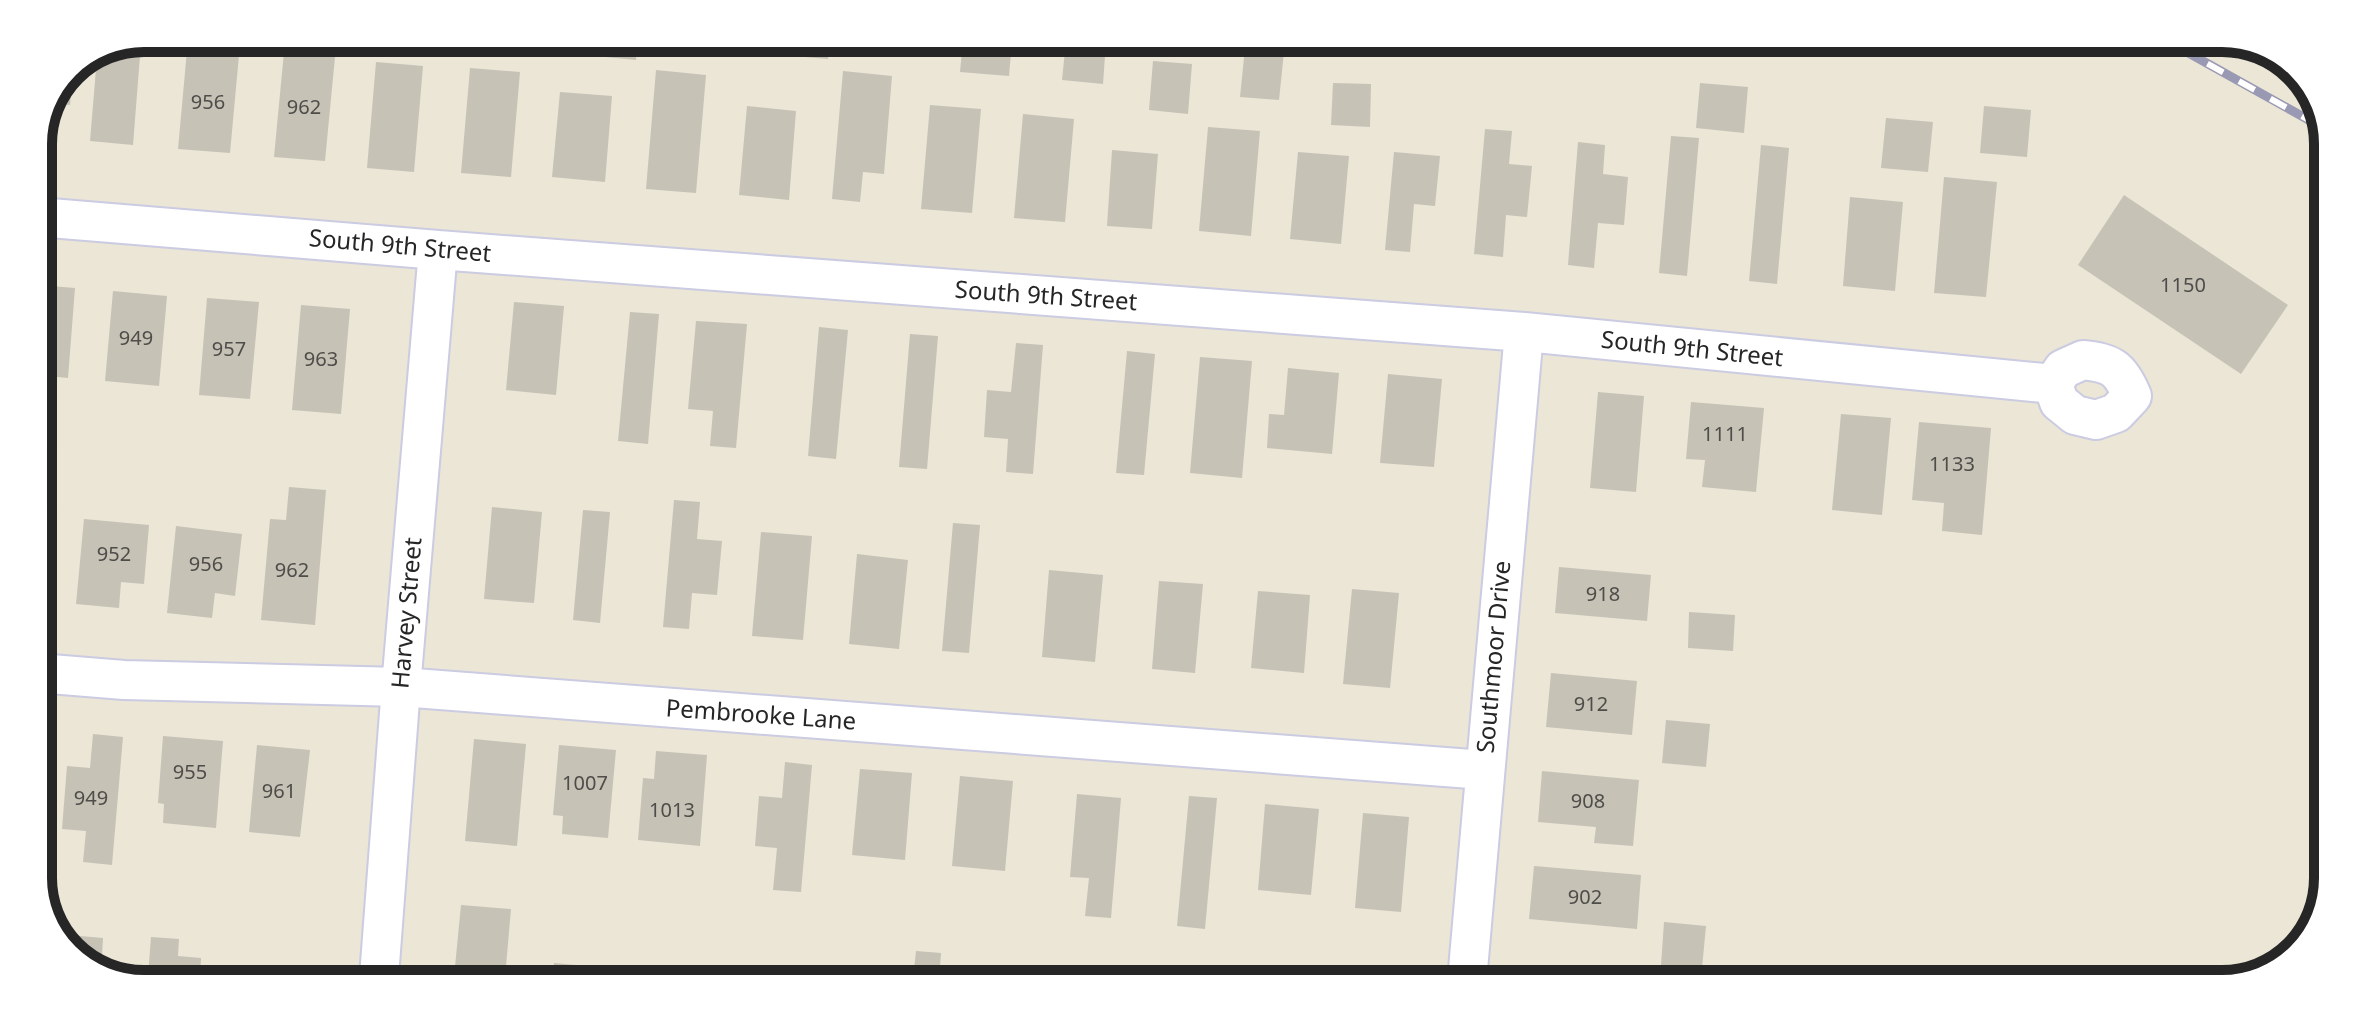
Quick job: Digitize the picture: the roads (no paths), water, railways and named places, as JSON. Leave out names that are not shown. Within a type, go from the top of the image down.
[{"type":"street","name":"South 9th Street","points":[[52,218],[1524,332],[2053,384]]},
{"type":"street","name":"Harvey Street","points":[[380,970],[438,250]]},
{"type":"street","name":"Southmoor Drive","points":[[1468,970],[1524,332]]},
{"type":"street","name":"Pembrooke Lane","points":[[52,674],[124,680],[401,687],[1484,770]]},
{"type":"railway","points":[[2187,52],[2311,121]]}]
